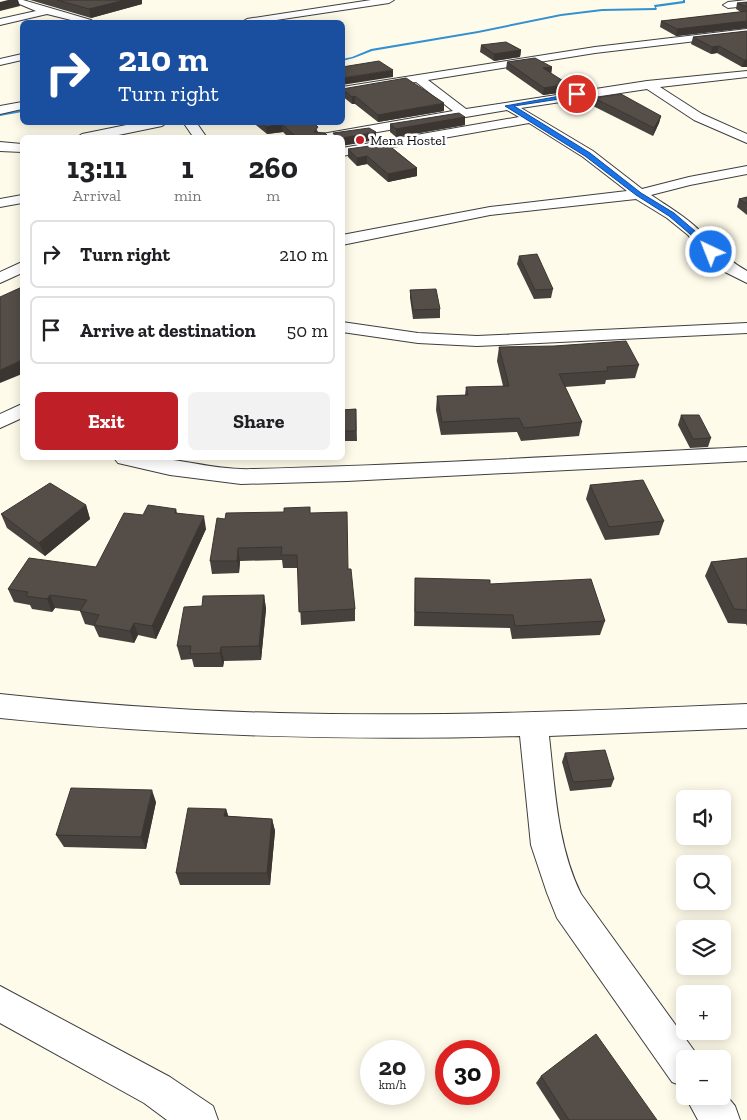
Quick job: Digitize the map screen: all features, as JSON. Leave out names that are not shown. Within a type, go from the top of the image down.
[{"type":"street","points":[[259,20],[389,0]]},
{"type":"street","points":[[728,5],[747,3]]},
{"type":"street","points":[[13,4],[28,5],[80,20]]},
{"type":"street","points":[[0,22],[46,11]]},
{"type":"street","points":[[345,90],[595,50],[747,32]]},
{"type":"street","points":[[0,62],[20,57]]},
{"type":"street","points":[[339,135],[647,84],[747,74]]},
{"type":"street","points":[[418,78],[463,113]]},
{"type":"street","points":[[647,84],[698,117],[747,139]]},
{"type":"street","points":[[0,110],[20,106]]},
{"type":"street","points":[[508,106],[588,154],[639,194],[672,215],[693,232],[711,252],[731,269],[747,278]]},
{"type":"street","points":[[345,151],[530,119]]},
{"type":"street","points":[[97,135],[147,125]]},
{"type":"street","points":[[3,147],[20,148]]},
{"type":"street","points":[[345,239],[490,211],[639,194],[689,181],[747,170]]},
{"type":"street","points":[[0,203],[20,199]]},
{"type":"street","points":[[0,278],[20,268]]},
{"type":"street","points":[[345,327],[418,338],[478,341],[747,328]]},
{"type":"street","points":[[134,460],[170,468],[241,477],[347,474],[747,454]]},
{"type":"street","points":[[0,706],[74,715],[183,721],[366,726],[611,722],[747,716]]},
{"type":"street","points":[[533,724],[547,845],[558,882],[569,906],[676,1056]]},
{"type":"street","points":[[0,1004],[157,1090],[200,1120]]},
{"type":"street","points":[[710,1105],[721,1120]]},
{"type":"building","points":[[57,0],[125,0],[89,9]]},
{"type":"building","points":[[747,2],[747,7],[737,3]]},
{"type":"building","points":[[747,11],[747,21],[677,29],[661,21]]},
{"type":"building","points":[[747,31],[747,60],[719,46],[712,47],[693,37]]},
{"type":"building","points":[[506,42],[521,50],[494,54],[481,45]]},
{"type":"building","points":[[535,58],[552,67],[543,68],[568,84],[544,88],[507,62]]},
{"type":"building","points":[[379,61],[393,70],[345,78],[345,67]]},
{"type":"building","points":[[406,78],[444,103],[378,115],[355,96],[352,97],[345,91],[345,88]]},
{"type":"building","points":[[621,94],[661,116],[654,128],[594,98]]},
{"type":"building","points":[[459,113],[465,117],[396,129],[390,124]]},
{"type":"building","points":[[283,125],[316,125],[318,127],[314,132],[327,135],[294,135]]},
{"type":"building","points":[[369,128],[376,132],[345,137],[345,135],[335,135],[333,133]]},
{"type":"building","points":[[391,143],[387,144],[417,168],[388,174],[367,156],[357,158],[348,149]]},
{"type":"building","points":[[747,197],[747,204],[739,199]]},
{"type":"building","points":[[537,254],[553,289],[535,290],[519,256]]},
{"type":"building","points":[[20,288],[20,361],[0,370],[0,297]]},
{"type":"building","points":[[436,289],[440,309],[413,310],[410,290]]},
{"type":"building","points":[[626,341],[639,365],[607,367],[608,371],[559,374],[582,422],[524,428],[519,418],[442,422],[437,396],[468,395],[466,387],[509,386],[499,347],[554,346]]},
{"type":"building","points":[[356,409],[356,431],[345,431],[345,410]]},
{"type":"building","points":[[681,415],[699,415],[711,438],[693,439]]},
{"type":"building","points":[[643,480],[664,521],[609,527],[590,485]]},
{"type":"building","points":[[50,483],[86,505],[39,543],[1,514]]},
{"type":"building","points":[[148,505],[176,509],[175,513],[204,516],[152,626],[134,623],[130,631],[94,625],[99,615],[80,611],[87,600],[50,595],[47,599],[26,596],[28,592],[8,589],[29,558],[96,567],[124,513],[143,515]]},
{"type":"building","points":[[310,507],[310,513],[347,512],[348,569],[351,569],[355,609],[299,612],[297,555],[281,555],[282,547],[238,548],[237,561],[210,561],[217,518],[225,519],[226,513],[284,512],[284,508]]},
{"type":"building","points":[[747,558],[747,610],[734,609],[711,562]]},
{"type":"building","points":[[415,578],[490,580],[490,584],[591,579],[605,621],[515,626],[513,615],[415,612]]},
{"type":"building","points":[[264,595],[259,646],[221,647],[220,653],[190,654],[191,646],[177,646],[184,607],[202,606],[203,596]]},
{"type":"building","points":[[605,750],[614,779],[573,782],[565,753]]},
{"type":"building","points":[[71,788],[152,790],[141,837],[56,835]]},
{"type":"building","points":[[188,808],[226,809],[224,816],[272,819],[267,873],[176,873]]},
{"type":"building","points":[[596,1034],[657,1120],[569,1120],[541,1076]]},
{"type":"waterway","points":[[345,60],[371,50],[478,32],[561,15],[602,10],[656,9],[655,6],[684,2],[684,0]]},
{"type":"waterway","points":[[0,115],[20,111]]},
{"type":"place","name":"Mena Hostel","points":[[360,140]]},
{"type":"route","points":[[577,94],[508,106],[588,154],[639,194],[672,215],[693,232],[711,252]]}]
